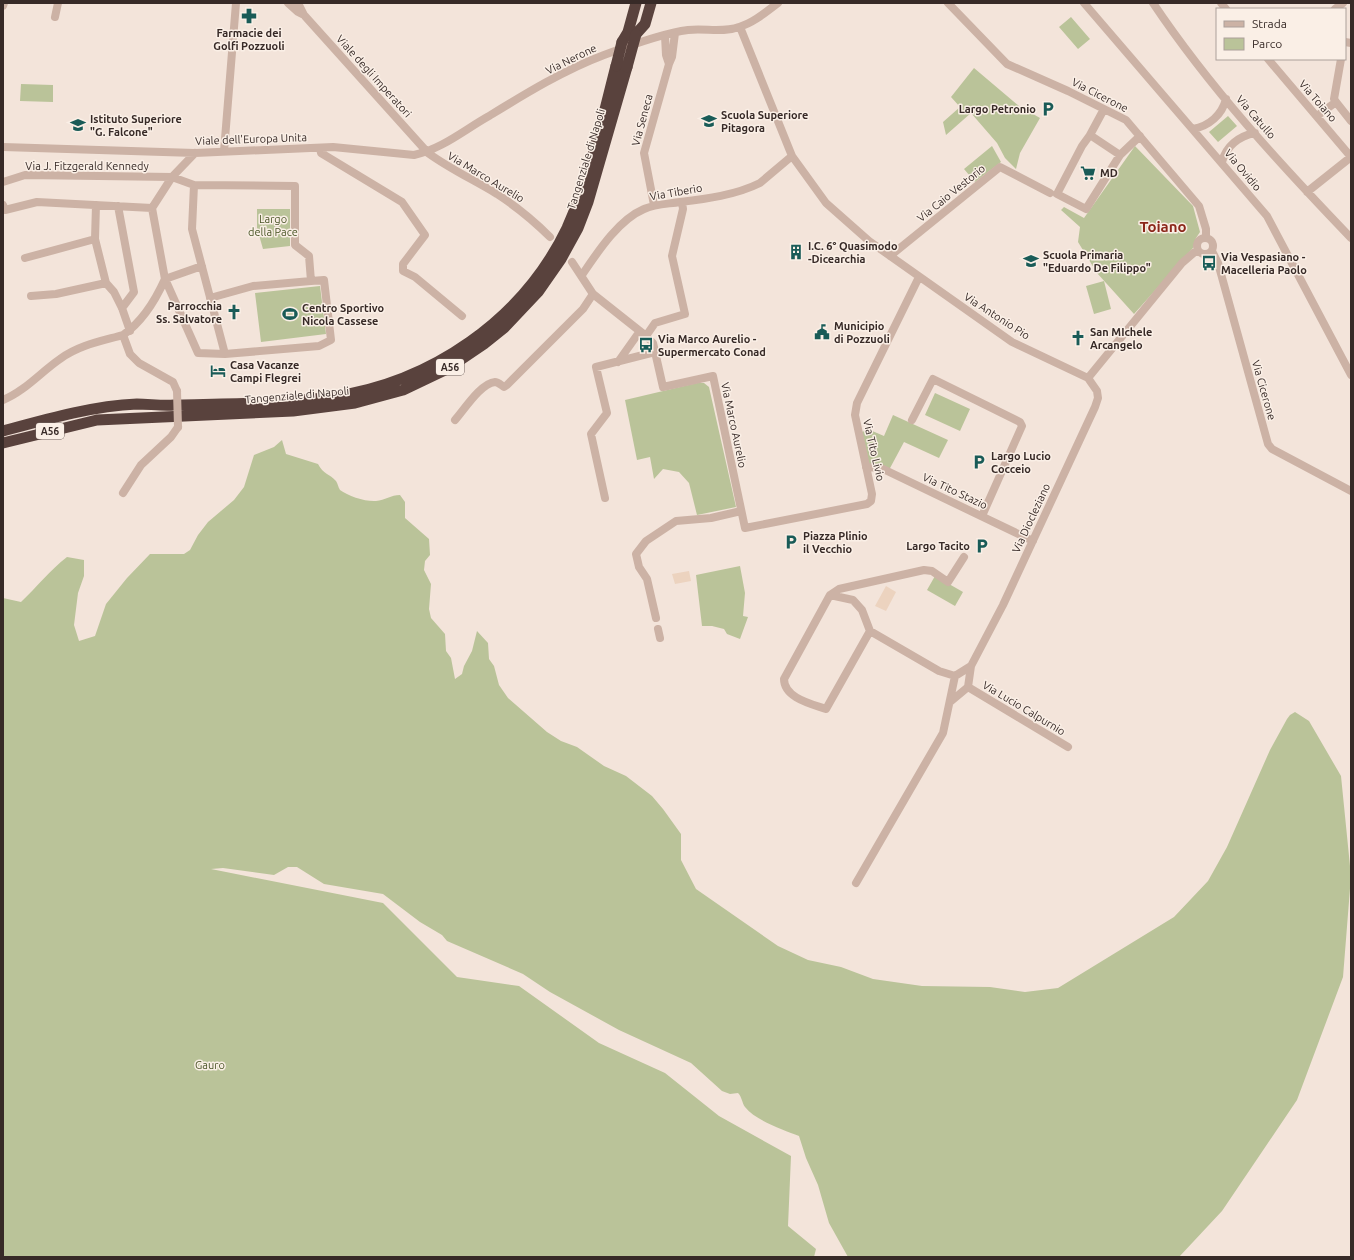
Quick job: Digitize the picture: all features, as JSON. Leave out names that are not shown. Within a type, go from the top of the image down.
[{"type":"highway","points":[[622,42],[621,35],[629,3]]},
{"type":"highway","name":"Tangenziale di Napoli","points":[[3,443],[97,420],[293,410],[355,403],[402,390],[447,369],[484,344],[508,324],[538,292],[561,259],[578,228],[588,202],[622,67],[622,42],[628,32],[636,3]]},
{"type":"highway","name":"Tangenziale di Napoli","points":[[3,431],[51,418],[96,409],[138,404],[172,405],[330,397],[380,386],[404,378],[440,361],[480,335],[503,315],[524,293],[552,254],[567,227],[584,183],[622,67],[636,34],[644,3]]},
{"type":"highway","points":[[636,34],[644,24],[651,3]]},
{"type":"street","points":[[55,17],[58,3]]},
{"type":"street","points":[[224,151],[236,3]]},
{"type":"street","name":"Viale degli Imperatori","points":[[288,3],[304,15]]},
{"type":"street","name":"Viale degli Imperatori","points":[[298,3],[304,15],[428,152]]},
{"type":"street","points":[[740,27],[761,16],[778,3]]},
{"type":"street","name":"Via Cicerone","points":[[948,3],[1007,64],[1126,120],[1199,206],[1206,229],[1206,238]]},
{"type":"street","name":"Via Ovidio","points":[[1084,3],[1222,162],[1271,222],[1351,375]]},
{"type":"street","name":"Via Catullo","points":[[1153,3],[1195,63],[1307,192],[1351,238]]},
{"type":"street","name":"Via Nerone","points":[[428,152],[488,116],[578,66],[605,54],[689,30],[740,27]]},
{"type":"street","name":"Via Antonio Pio","points":[[740,27],[792,156],[826,203],[869,241],[1012,342],[1088,378]]},
{"type":"street","name":"Via Seneca","points":[[654,206],[644,153],[669,64],[675,33]]},
{"type":"street","name":"Via Seneca","points":[[665,36],[666,55],[669,64]]},
{"type":"street","name":"Via Toiano","points":[[1269,60],[1351,157]]},
{"type":"street","points":[[1341,60],[1334,99],[1351,120]]},
{"type":"street","points":[[1192,129],[1207,124],[1220,112],[1226,99]]},
{"type":"street","points":[[1317,116],[1336,102]]},
{"type":"street","points":[[1104,109],[1090,135],[1082,146],[1057,194],[1086,209],[1120,155],[1140,136]]},
{"type":"street","points":[[1222,162],[1226,150],[1236,141],[1241,137],[1255,133]]},
{"type":"street","points":[[1090,135],[1120,155]]},
{"type":"street","name":"Viale dell'Europa Unita","points":[[3,147],[195,153],[333,147],[414,155],[428,152]]},
{"type":"street","points":[[320,148],[321,153],[402,202],[424,234],[402,264],[403,271],[415,277],[462,316]]},
{"type":"street","name":"Via Marco Aurelio","points":[[428,152],[446,167],[512,204],[533,220],[550,237]]},
{"type":"street","points":[[195,153],[172,177],[152,208],[166,279],[198,353],[225,354],[319,346],[331,340],[324,280],[252,286],[210,298]]},
{"type":"street","name":"Via Tiberio","points":[[582,275],[596,253],[623,224],[643,209],[720,195],[754,186],[760,183],[792,156]]},
{"type":"street","points":[[1307,192],[1351,157]]},
{"type":"street","name":"Via Caio Vestorio","points":[[890,256],[1000,167],[1050,193]]},
{"type":"street","name":"Via J. Fitzgerald Kennedy","points":[[3,182],[25,175],[172,177],[194,185]]},
{"type":"street","points":[[225,354],[192,229],[194,185],[295,186],[295,245],[309,256],[311,281]]},
{"type":"street","points":[[3,204],[5,210],[37,202],[152,208]]},
{"type":"street","points":[[618,362],[643,333],[655,323],[685,314],[672,256],[683,209],[682,202]]},
{"type":"street","points":[[96,205],[95,239],[106,283],[114,292],[122,308],[130,354],[139,363],[173,382],[177,391],[178,427],[171,437],[141,465],[123,493]]},
{"type":"street","points":[[118,206],[134,292],[122,308]]},
{"type":"street","points":[[1088,378],[1182,263],[1197,250],[1199,240],[1206,238],[1212,243],[1212,251],[1204,255],[1199,253],[1197,250]]},
{"type":"street","points":[[25,258],[95,239]]},
{"type":"street","name":"Via Cicerone","points":[[1212,251],[1218,263],[1268,444],[1272,449],[1351,491]]},
{"type":"street","name":"Via Marco Aurelio","points":[[572,262],[582,275],[593,294],[643,333],[653,344],[663,387],[713,376],[745,528]]},
{"type":"street","points":[[3,400],[15,396],[61,358],[79,348],[127,333],[156,299],[166,279],[202,266]]},
{"type":"street","name":"Via Tito Livio","points":[[745,528],[867,504],[871,501],[872,494],[854,415],[857,403],[919,277]]},
{"type":"street","points":[[31,296],[56,294],[106,283]]},
{"type":"street","points":[[455,420],[482,389],[494,382],[497,382],[504,387],[507,385],[583,309],[593,294]]},
{"type":"street","points":[[605,498],[592,434],[607,413],[596,367],[655,352]]},
{"type":"street","name":"Via Diocleziano","points":[[968,687],[971,666],[1033,541],[1096,407],[1098,398],[1097,391],[1088,378]]},
{"type":"street","points":[[912,420],[933,379],[1020,422],[1022,426],[982,516]]},
{"type":"street","name":"Via Tito Stazio","points":[[866,467],[881,468],[1033,541]]},
{"type":"street","points":[[656,618],[647,579],[639,567],[636,554],[646,541],[676,521],[711,518],[741,511]]},
{"type":"street","points":[[870,631],[826,709],[802,700],[787,690],[784,685],[784,679],[830,595],[839,589],[924,570],[932,571],[948,582],[964,557]]},
{"type":"street","points":[[830,595],[853,600],[862,610],[870,631],[939,671],[955,676]]},
{"type":"street","points":[[658,629],[660,638]]},
{"type":"street","points":[[856,883],[943,733],[955,676],[971,666]]},
{"type":"street","points":[[950,702],[968,687]]},
{"type":"street","name":"Via Lucio Calpurnio","points":[[968,687],[1068,747]]},
{"type":"green space","points":[[1071,17],[1090,39],[1078,49],[1059,27]]},
{"type":"green space","points":[[974,68],[1019,106],[1040,118],[1020,153],[1016,169],[1005,158],[997,143],[971,113],[946,135],[943,122],[960,107],[951,97]]},
{"type":"green space","points":[[21,84],[53,85],[53,102],[20,101]]},
{"type":"green space","points":[[1228,116],[1237,126],[1218,142],[1209,132]]},
{"type":"green space","points":[[992,146],[1001,162],[975,182],[964,169]]},
{"type":"green space","points":[[1135,146],[1193,206],[1200,232],[1196,238],[1193,248],[1134,314],[1097,273],[1078,242],[1080,227],[1061,210],[1064,207],[1084,218]]},
{"type":"green space","name":"Largo della Pace","points":[[257,209],[290,209],[290,246],[263,249],[257,228]]},
{"type":"green space","points":[[1104,281],[1111,309],[1094,314],[1086,286]]},
{"type":"green space","name":"Centro Sportivo Nicola Cassese","points":[[320,286],[326,334],[261,342],[255,293]]},
{"type":"green space","points":[[697,383],[704,383],[709,387],[736,507],[697,515],[689,483],[679,472],[663,469],[654,479],[650,457],[637,460],[625,400]]},
{"type":"green space","points":[[935,393],[970,409],[960,431],[925,415]]},
{"type":"green space","points":[[893,415],[948,440],[939,458],[904,442],[889,470],[869,465],[861,432],[870,430],[884,436]]},
{"type":"green space","name":"Gauro","points":[[282,440],[286,454],[318,464],[322,470],[336,481],[340,490],[348,494],[362,500],[372,501],[400,495],[405,502],[405,518],[429,539],[430,555],[425,561],[424,570],[431,584],[429,609],[431,618],[445,634],[446,651],[451,658],[455,679],[462,674],[464,666],[472,651],[477,631],[488,643],[489,659],[494,666],[499,685],[508,698],[547,732],[561,741],[577,747],[604,766],[626,776],[652,796],[681,834],[681,860],[696,889],[778,946],[808,960],[841,967],[873,979],[922,986],[990,987],[1025,992],[1058,988],[1174,917],[1208,881],[1227,847],[1270,750],[1287,719],[1295,712],[1309,721],[1341,776],[1351,876],[1343,977],[1297,1100],[1222,1211],[1179,1257],[848,1257],[829,1223],[818,1185],[806,1158],[799,1136],[756,1117],[745,1107],[738,1093],[730,1094],[722,1091],[691,1063],[619,1030],[550,992],[523,974],[447,941],[442,935],[420,922],[383,894],[324,884],[297,867],[288,867],[274,875],[223,868],[211,869],[383,903],[457,977],[519,986],[599,1043],[665,1073],[719,1116],[791,1156],[788,1226],[816,1249],[814,1257],[3,1257],[3,598],[21,602],[55,567],[67,557],[84,560],[84,576],[78,593],[74,625],[79,641],[95,636],[106,604],[127,578],[150,554],[184,554],[190,550],[198,535],[208,522],[234,500],[244,487],[254,455],[274,447]]},
{"type":"green space","points":[[740,566],[745,593],[743,616],[748,617],[740,639],[727,634],[724,629],[712,626],[702,626],[696,575]]},
{"type":"green space","points":[[935,576],[963,592],[955,606],[927,590]]},
{"type":"shaded area","points":[[689,571],[691,581],[675,584],[672,574]]},
{"type":"shaded area","points":[[886,586],[896,592],[886,611],[875,606]]},
{"type":"place","name":"Farmacie dei Golfi Pozzuoli","points":[[249,16]]},
{"type":"place","name":"Largo Petronio","points":[[1048,109]]},
{"type":"place","name":"Scuola Superiore Pitagora","points":[[709,121]]},
{"type":"place","name":"Istituto Superiore \"G. Falcone\"","points":[[78,125]]},
{"type":"place","name":"MD","points":[[1088,173]]},
{"type":"place","name":"I.C. 6° Quasimodo -Dicearchia","points":[[796,252]]},
{"type":"place","name":"Scuola Primaria \"Eduardo De Filippo\"","points":[[1031,261]]},
{"type":"place","name":"Via Vespasiano - Macelleria Paolo","points":[[1209,263]]},
{"type":"place","name":"Parrocchia Ss. Salvatore","points":[[234,312]]},
{"type":"place","name":"Centro Sportivo Nicola Cassese","points":[[290,314]]},
{"type":"place","name":"Municipio di Pozzuoli","points":[[822,332]]},
{"type":"place","name":"San MIchele Arcangelo","points":[[1078,338]]},
{"type":"place","name":"Via Marco Aurelio - Supermercato Conad","points":[[646,345]]},
{"type":"place","name":"Casa Vacanze Campi Flegrei","points":[[218,371]]},
{"type":"place","name":"Largo Lucio Cocceio","points":[[979,462]]},
{"type":"place","name":"Piazza Plinio il Vecchio","points":[[791,542]]},
{"type":"place","name":"Largo Tacito","points":[[982,546]]},
{"type":"district","name":"Toiano","points":[[1163,227]]}]
